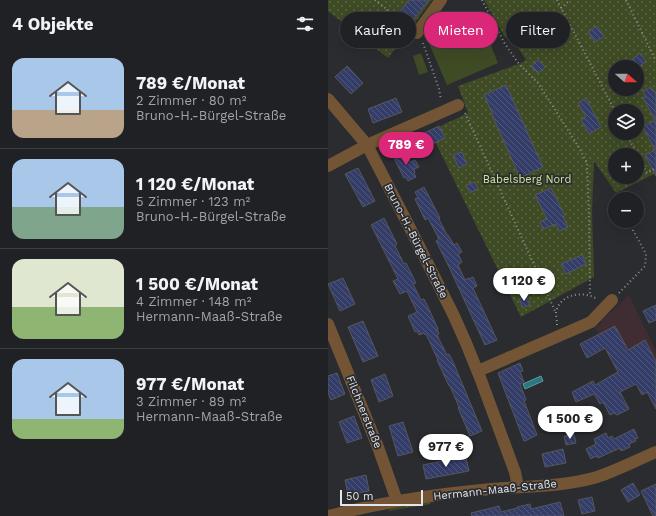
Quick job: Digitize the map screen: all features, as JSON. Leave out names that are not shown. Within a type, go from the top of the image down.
[{"type":"street","points":[[416,33],[441,0]]},
{"type":"street","name":"Bruno-H.-Bürgel-Straße","points":[[328,99],[366,145],[393,194],[439,286],[478,371],[515,472],[518,487]]},
{"type":"street","points":[[328,166],[366,145],[402,130],[462,110]]},
{"type":"street","points":[[478,371],[591,322],[608,303]]},
{"type":"street","name":"Filchnerstraße","points":[[328,324],[378,447],[397,501]]},
{"type":"street","name":"Hermann-Maaß-Straße","points":[[329,516],[397,501],[470,491],[573,482],[597,477],[656,452]]},
{"type":"path","points":[[375,0],[390,12]]},
{"type":"path","points":[[482,0],[506,44],[519,64],[538,83],[578,146],[587,163],[590,295]]},
{"type":"path","points":[[557,0],[611,104]]},
{"type":"path","points":[[561,8],[570,0]]},
{"type":"path","points":[[626,0],[656,61]]},
{"type":"path","points":[[416,33],[422,43],[439,89],[440,98]]},
{"type":"path","points":[[462,110],[556,313],[557,337]]},
{"type":"path","points":[[630,140],[647,173],[656,168]]},
{"type":"path","points":[[556,313],[560,304],[568,297],[579,294],[590,295],[608,303],[645,266],[646,254],[632,228]]},
{"type":"shaded area","points":[[629,295],[656,351],[656,361],[616,370],[605,348],[607,347],[595,327],[602,323],[601,321]]},
{"type":"green space","points":[[328,0],[432,0],[416,21],[416,12],[340,12],[340,20],[328,11]]},
{"type":"green space","name":"Babelsberg Nord","points":[[484,0],[656,0],[656,173],[644,179],[644,148],[608,148],[608,181],[594,161],[592,211],[594,277],[521,317],[430,131],[468,113],[458,86],[519,64],[526,60],[518,48],[570,48],[570,12],[506,12],[506,37],[498,25],[498,12],[491,12]]},
{"type":"green space","points":[[375,48],[396,48],[388,58]]},
{"type":"green space","points":[[431,48],[492,48],[498,63],[447,85]]},
{"type":"green space","points":[[421,53],[428,72],[419,75],[413,56]]},
{"type":"green space","name":"Babelsberg Nord","points":[[610,184],[634,184],[618,192],[615,192]]},
{"type":"green space","points":[[430,502],[430,504],[389,511],[389,509]]},
{"type":"water","points":[[541,376],[543,381],[525,389],[523,384]]},
{"type":"building","points":[[409,0],[429,0],[416,16],[416,12],[400,12]]},
{"type":"building","points":[[597,26],[604,36],[595,42],[588,32]]},
{"type":"building","points":[[640,53],[646,61],[644,63],[644,60],[631,60]]},
{"type":"building","points":[[538,60],[545,67],[538,73],[531,66]]},
{"type":"building","points":[[347,66],[363,83],[351,94],[335,77]]},
{"type":"building","points":[[506,85],[543,167],[520,178],[484,95]]},
{"type":"building","points":[[651,87],[655,93],[656,92],[656,176],[645,155],[655,150],[644,126],[655,120],[643,98],[646,97],[644,90]]},
{"type":"building","points":[[396,98],[402,112],[373,123],[368,109]]},
{"type":"building","points":[[586,98],[601,127],[589,134],[581,120],[586,117],[578,103]]},
{"type":"building","points":[[439,126],[445,138],[426,147],[420,135]]},
{"type":"building","points":[[405,152],[410,162],[415,160],[419,167],[414,169],[416,177],[408,181],[406,177],[404,178],[394,158]]},
{"type":"building","points":[[462,152],[467,164],[459,168],[453,155]]},
{"type":"building","points":[[358,168],[375,201],[363,207],[345,174]]},
{"type":"building","points":[[475,182],[478,189],[470,193],[466,185]]},
{"type":"building","points":[[424,187],[447,235],[454,245],[457,243],[462,252],[458,254],[462,262],[458,265],[465,280],[473,277],[477,286],[473,288],[497,340],[485,345],[436,241],[439,239],[428,218],[425,220],[415,199],[418,198],[415,192]]},
{"type":"building","points":[[551,188],[565,216],[563,217],[568,227],[559,231],[556,224],[543,229],[540,222],[547,219],[535,195]]},
{"type":"building","points":[[384,218],[397,244],[395,246],[416,283],[413,284],[421,300],[424,299],[428,307],[438,329],[439,334],[437,335],[447,355],[449,354],[454,364],[482,431],[470,436],[450,386],[426,334],[425,335],[424,333],[419,335],[417,331],[415,332],[408,316],[417,312],[407,291],[400,294],[393,281],[398,279],[371,225]]},
{"type":"building","points":[[582,255],[586,264],[566,274],[561,264]]},
{"type":"building","points":[[343,278],[355,304],[340,311],[328,284]]},
{"type":"building","points":[[526,296],[530,304],[523,308],[519,299]]},
{"type":"building","points":[[656,305],[656,320],[649,323],[643,311]]},
{"type":"building","points":[[363,321],[378,356],[363,362],[348,327]]},
{"type":"building","points":[[615,326],[628,350],[645,340],[656,361],[656,409],[647,392],[642,395],[636,384],[620,392],[629,409],[617,415],[614,413],[610,415],[603,402],[600,404],[594,394],[576,402],[572,392],[593,381],[595,385],[618,372],[605,348],[587,358],[580,344]]},
{"type":"building","points":[[520,363],[523,371],[520,372],[524,382],[520,384],[526,400],[524,401],[537,435],[525,441],[498,373]]},
{"type":"building","points":[[337,373],[345,394],[331,400],[328,393],[328,376]]},
{"type":"building","points":[[385,374],[393,396],[379,402],[371,380]]},
{"type":"building","points":[[354,416],[362,438],[347,443],[339,422]]},
{"type":"building","points":[[403,422],[413,452],[398,456],[389,426]]},
{"type":"building","points":[[634,429],[638,438],[635,439],[636,441],[629,444],[630,447],[621,451],[620,448],[598,458],[596,456],[591,459],[586,449],[596,444],[594,439],[606,433],[608,438],[612,436],[614,439]]},
{"type":"building","points":[[574,434],[576,443],[566,445],[564,436]]},
{"type":"building","points":[[563,449],[566,463],[545,467],[542,454]]},
{"type":"building","points":[[466,458],[469,471],[426,479],[423,465],[451,459],[452,461]]},
{"type":"building","points":[[366,475],[369,491],[348,495],[345,480]]},
{"type":"building","points":[[633,483],[640,495],[628,502],[621,490]]},
{"type":"building","points":[[656,484],[656,516],[653,516],[641,491]]},
{"type":"building","points":[[592,497],[595,511],[582,514],[578,500]]},
{"type":"building","points":[[560,502],[564,516],[472,516],[471,513],[499,506],[501,512],[530,504],[531,509]]}]
